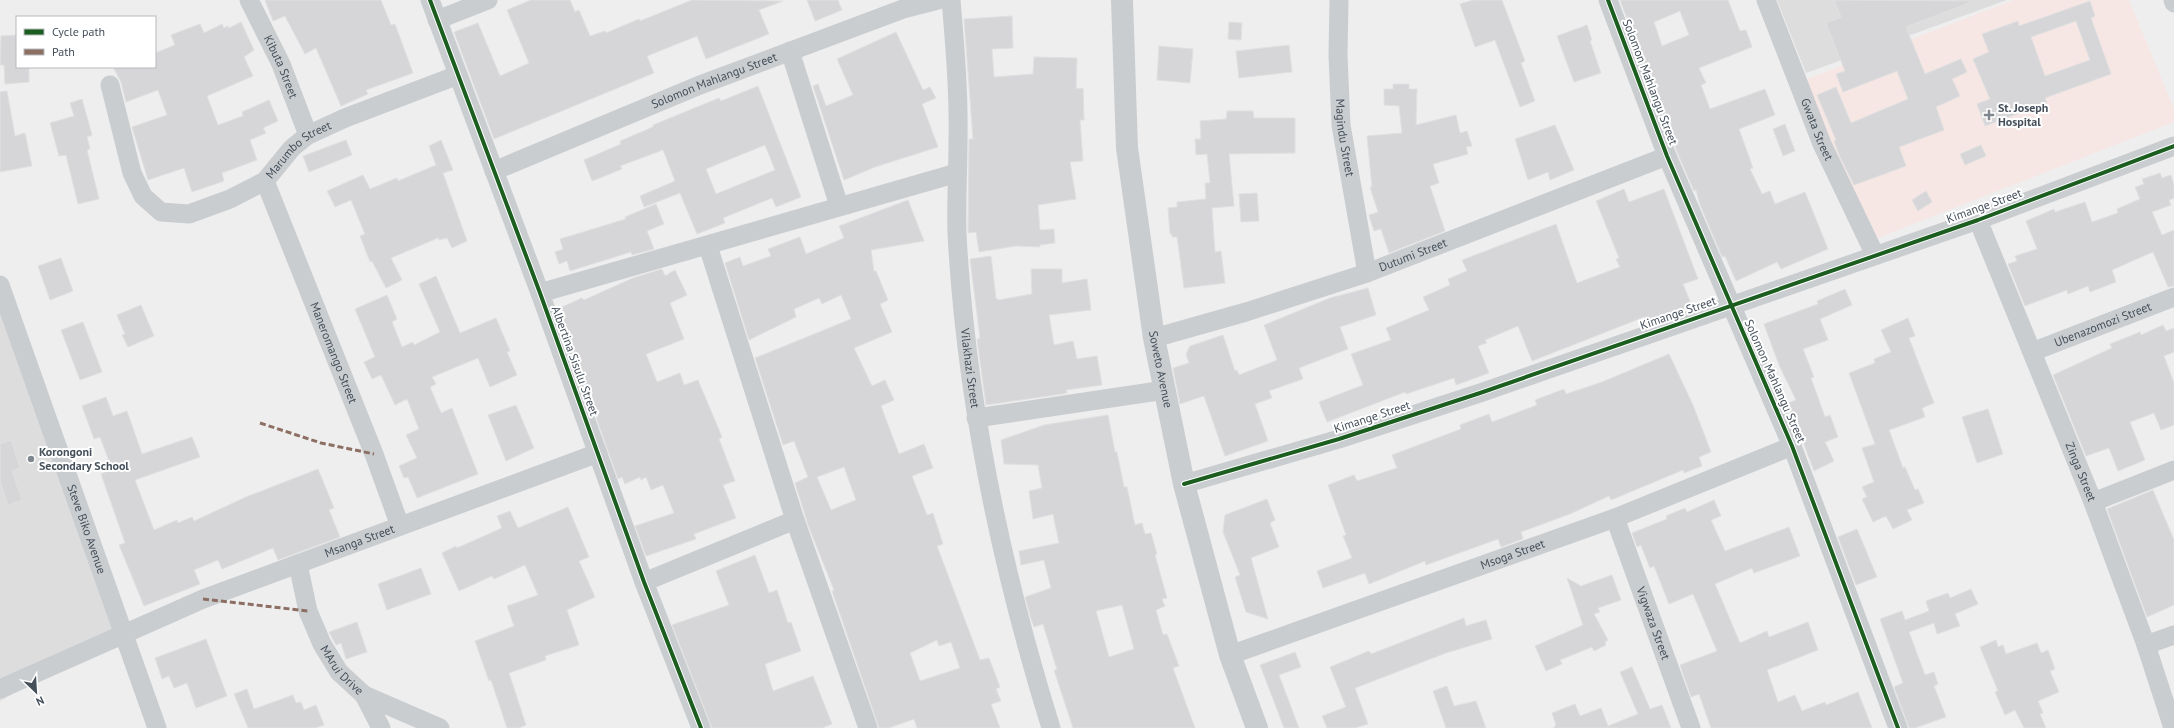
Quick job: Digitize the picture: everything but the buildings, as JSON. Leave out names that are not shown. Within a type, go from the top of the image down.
[{"type":"street","name":"Kibuta Street","points":[[249,0],[281,64],[308,135]]},
{"type":"street","name":"Albertina Sisulu Street","points":[[430,0],[540,293],[644,582],[701,728]]},
{"type":"street","points":[[437,20],[488,0]]},
{"type":"street","name":"Solomon Mahlangu Street","points":[[494,171],[700,85],[790,51],[900,4],[938,0]]},
{"type":"street","name":"Vilakhazi Street","points":[[952,0],[957,78],[958,240],[976,418],[1000,543],[1034,675],[1051,728]]},
{"type":"street","name":"Soweto Avenue","points":[[1122,0],[1127,148],[1154,338],[1184,484],[1230,655],[1257,728]]},
{"type":"street","name":"Magindu Street","points":[[1339,0],[1338,55],[1341,125],[1367,273]]},
{"type":"street","name":"Solomon Mahlangu Street","points":[[1608,0],[1667,156],[1792,446],[1898,728]]},
{"type":"street","name":"Gwata Street","points":[[1766,0],[1822,144],[1875,255]]},
{"type":"street","points":[[790,51],[839,206]]},
{"type":"street","name":"Marumbo Street","points":[[110,85],[132,173],[143,196],[161,212],[190,214],[230,199],[265,181],[292,148],[308,135],[345,118],[458,75]]},
{"type":"street","name":"Kimange Street","points":[[1184,484],[1339,439],[1480,393],[1978,220],[2174,146]]},
{"type":"street","name":"Dutumi Street","points":[[1154,338],[1246,312],[1367,273],[1667,156]]},
{"type":"street","points":[[540,293],[708,246],[839,206],[957,173]]},
{"type":"street","name":"Maneromango Street","points":[[265,181],[374,454],[400,526]]},
{"type":"street","name":"Zinga Street","points":[[1978,220],[2094,502],[2146,645],[2173,728]]},
{"type":"street","points":[[708,246],[795,520],[868,728]]},
{"type":"street","name":"Steve Biko Avenue","points":[[0,285],[157,728]]},
{"type":"street","name":"Ubenazomozi Street","points":[[2032,352],[2174,297]]},
{"type":"street","points":[[976,418],[1165,390]]},
{"type":"street","name":"Msoga Street","points":[[1230,655],[1615,518],[1792,446]]},
{"type":"street","name":"Msanga Street","points":[[0,689],[203,599],[598,453]]},
{"type":"street","points":[[2094,502],[2174,470]]},
{"type":"street","name":"Vigwaza Street","points":[[1615,518],[1691,728]]},
{"type":"street","points":[[644,582],[795,520]]},
{"type":"street","name":"MArui Drive","points":[[298,564],[308,611],[322,644],[339,672],[364,695],[440,728]]},
{"type":"street","points":[[2146,645],[2174,635]]},
{"type":"street","points":[[364,695],[381,728]]},
{"type":"shaded area","points":[[1777,0],[2007,0],[1806,73]]},
{"type":"shaded area","name":"St. Joseph Hospital","points":[[2014,0],[2129,0],[2174,109],[2174,122],[1865,243],[1838,199],[1794,84]]},
{"type":"shaded area","name":"Korongoni Secondary School","points":[[0,285],[124,633],[0,701]]},
{"type":"marked path","points":[[260,423],[321,443],[374,454]]},
{"type":"marked path","points":[[203,599],[308,611]]},
{"type":"cycle path","points":[[430,0],[540,293],[644,582],[701,728]]},
{"type":"cycle path","points":[[1608,0],[1667,156],[1792,446],[1898,728]]},
{"type":"cycle path","points":[[1184,484],[1339,439],[1480,393],[1978,220],[2174,146]]},
{"type":"place","name":"St. Joseph Hospital","points":[[1989,115]]},
{"type":"place","name":"Korongoni Secondary School","points":[[31,459]]}]
